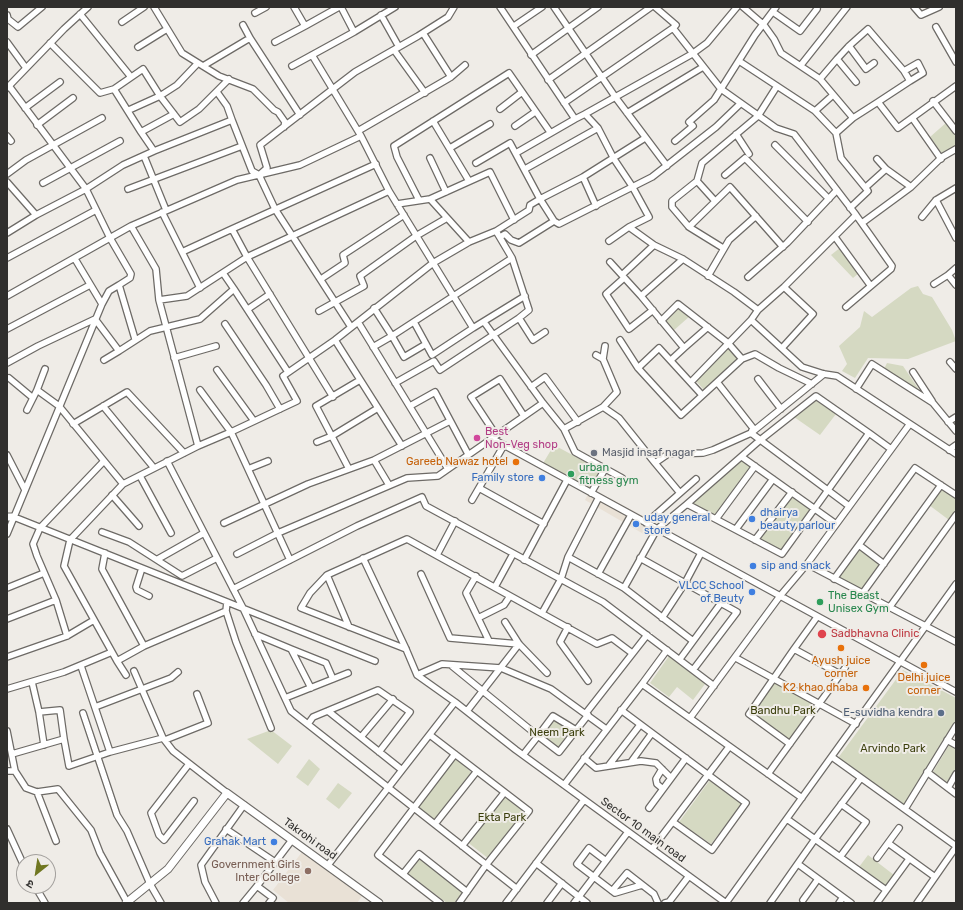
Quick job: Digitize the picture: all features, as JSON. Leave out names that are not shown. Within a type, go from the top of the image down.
[{"type":"street","points":[[7,15],[8,19],[18,27],[42,7]]},
{"type":"street","points":[[7,534],[10,517],[25,490],[102,304],[109,291],[130,278],[132,274],[110,238],[86,189],[8,87],[50,43],[88,7]]},
{"type":"street","points":[[122,22],[144,7]]},
{"type":"street","points":[[154,7],[182,53],[201,65],[253,89],[285,122],[284,127]]},
{"type":"street","points":[[255,13],[266,7]]},
{"type":"street","points":[[294,7],[305,26]]},
{"type":"street","points":[[275,42],[340,7],[354,32]]},
{"type":"street","points":[[292,66],[354,32],[395,7]]},
{"type":"street","points":[[259,175],[267,168],[260,146],[332,89],[356,72],[448,16],[454,7]]},
{"type":"street","points":[[500,7],[575,119]]},
{"type":"street","points":[[514,26],[542,7]]},
{"type":"street","points":[[554,7],[616,98],[667,166]]},
{"type":"street","points":[[531,55],[598,7]]},
{"type":"street","points":[[548,80],[651,7]]},
{"type":"street","points":[[564,103],[676,25],[655,7]]},
{"type":"street","points":[[516,153],[550,132],[616,98],[692,54],[707,43],[737,7]]},
{"type":"street","points":[[742,7],[764,25],[774,39],[781,53],[801,65],[820,80],[853,118]]},
{"type":"street","points":[[675,141],[693,126],[689,122],[714,100],[755,35],[776,7]]},
{"type":"street","points":[[801,65],[847,7]]},
{"type":"street","points":[[914,7],[921,15],[939,7]]},
{"type":"street","points":[[773,12],[800,32],[817,8]]},
{"type":"street","points":[[80,14],[131,76]]},
{"type":"street","points":[[381,16],[396,49],[425,93]]},
{"type":"street","points":[[243,25],[300,115]]},
{"type":"street","points":[[936,27],[956,62]]},
{"type":"street","points":[[138,46],[167,28]]},
{"type":"street","points":[[673,28],[721,89],[740,104],[776,128],[794,134],[862,223],[892,266],[891,269],[870,285],[846,307]]},
{"type":"street","points":[[820,80],[848,46],[868,29],[910,81]]},
{"type":"street","points":[[422,33],[451,77]]},
{"type":"street","points":[[128,110],[160,96],[177,85],[201,65],[250,38]]},
{"type":"street","points":[[7,42],[26,68]]},
{"type":"street","points":[[50,43],[100,93],[114,89],[131,76],[143,70],[160,96],[180,122],[217,92],[229,79]]},
{"type":"street","points":[[848,46],[866,69],[874,63]]},
{"type":"street","points":[[312,55],[376,164],[389,191],[473,328]]},
{"type":"street","points":[[837,59],[856,82]]},
{"type":"street","points":[[739,61],[815,111],[836,133],[841,158],[868,191],[850,208]]},
{"type":"street","points":[[836,133],[853,118],[923,73],[918,63],[904,72]]},
{"type":"street","points":[[7,296],[75,259],[131,226],[164,211],[237,180],[300,165],[359,134],[451,77],[465,65]]},
{"type":"street","points":[[627,113],[703,67]]},
{"type":"street","points":[[419,200],[393,148],[509,73],[550,132]]},
{"type":"street","points":[[25,108],[60,82]]},
{"type":"street","points":[[723,248],[689,227],[672,207],[672,201],[697,181],[702,163],[758,116],[777,86]]},
{"type":"street","points":[[878,102],[898,128],[913,119],[933,101],[956,86]]},
{"type":"street","points":[[114,89],[154,151]]},
{"type":"street","points":[[217,92],[227,106],[252,171],[259,175],[275,209],[351,327]]},
{"type":"street","points":[[500,109],[522,92]]},
{"type":"street","points":[[815,111],[833,95]]},
{"type":"street","points":[[37,125],[73,98]]},
{"type":"street","points":[[933,101],[956,132]]},
{"type":"street","points":[[476,163],[510,143],[540,199],[554,221],[559,224],[652,177],[716,127],[740,104]]},
{"type":"street","points":[[515,126],[535,112]]},
{"type":"street","points":[[142,132],[174,114]]},
{"type":"street","points":[[585,114],[598,128],[649,217],[629,227],[609,241]]},
{"type":"street","points":[[7,174],[26,160],[51,145],[102,118]]},
{"type":"street","points":[[913,119],[941,159]]},
{"type":"street","points":[[7,233],[86,189],[123,165],[232,120]]},
{"type":"street","points":[[433,121],[469,181]]},
{"type":"street","points":[[450,148],[490,124]]},
{"type":"street","points":[[525,169],[598,128]]},
{"type":"street","points":[[736,134],[749,154]]},
{"type":"street","points":[[7,136],[11,141]]},
{"type":"street","points":[[126,675],[64,566],[70,540],[112,495],[123,484],[167,461],[297,401],[283,376],[288,372],[335,340],[433,263],[469,242],[496,231],[529,210],[530,206],[540,199],[583,177],[645,138]]},
{"type":"street","points":[[43,183],[120,141]]},
{"type":"street","points":[[775,145],[829,199]]},
{"type":"street","points":[[128,189],[242,146]]},
{"type":"street","points":[[862,223],[911,187],[941,159],[956,149]]},
{"type":"street","points":[[144,156],[164,211],[200,288]]},
{"type":"street","points":[[430,158],[446,192]]},
{"type":"street","points":[[725,175],[745,158],[808,222]]},
{"type":"street","points":[[878,159],[886,169],[911,187]]},
{"type":"street","points":[[182,252],[376,164]]},
{"type":"street","points":[[866,187],[886,169]]},
{"type":"street","points":[[398,204],[430,199],[490,172],[514,220]]},
{"type":"street","points":[[583,177],[596,206]]},
{"type":"street","points":[[697,181],[715,201]]},
{"type":"street","points":[[7,182],[36,216]]},
{"type":"street","points":[[689,227],[730,187],[783,247]]},
{"type":"street","points":[[922,218],[936,200],[956,188]]},
{"type":"street","points":[[748,277],[783,247],[837,190]]},
{"type":"street","points":[[159,300],[187,296],[247,257],[389,191]]},
{"type":"street","points":[[430,199],[469,242]]},
{"type":"street","points":[[936,200],[956,238]]},
{"type":"street","points":[[7,258],[96,210]]},
{"type":"street","points":[[321,279],[345,263],[343,255],[404,215]]},
{"type":"street","points":[[691,382],[751,320],[758,310],[784,287],[856,215]]},
{"type":"street","points":[[708,276],[723,248],[756,216]]},
{"type":"street","points":[[318,312],[364,286],[360,276],[416,236],[447,218]]},
{"type":"street","points":[[500,237],[505,234],[511,240],[519,243],[554,221]]},
{"type":"street","points":[[131,226],[156,269],[159,300],[198,446]]},
{"type":"street","points":[[629,227],[654,245],[683,259],[734,292],[758,310]]},
{"type":"street","points":[[232,229],[247,257],[333,397]]},
{"type":"street","points":[[414,322],[440,370],[494,336],[530,310],[512,258],[496,231]]},
{"type":"street","points":[[835,237],[870,285]]},
{"type":"street","points":[[653,310],[629,330],[606,294],[654,245]]},
{"type":"street","points":[[373,347],[512,258]]},
{"type":"street","points":[[75,259],[102,304]]},
{"type":"street","points":[[641,296],[683,259]]},
{"type":"street","points":[[610,262],[641,296],[684,348]]},
{"type":"street","points":[[934,284],[956,268]]},
{"type":"street","points":[[222,273],[248,309],[288,372]]},
{"type":"street","points":[[948,275],[956,285]]},
{"type":"street","points":[[7,328],[90,285]]},
{"type":"street","points":[[119,285],[135,339]]},
{"type":"street","points":[[782,348],[813,314],[784,287]]},
{"type":"street","points":[[104,360],[150,330],[200,319],[234,289]]},
{"type":"street","points":[[248,309],[270,294]]},
{"type":"street","points":[[395,383],[433,358],[473,328],[525,296]]},
{"type":"street","points":[[661,321],[678,304],[728,343],[742,359]]},
{"type":"street","points":[[374,308],[404,357],[426,344]]},
{"type":"street","points":[[519,318],[533,340],[546,332]]},
{"type":"street","points":[[95,319],[119,351]]},
{"type":"street","points":[[7,363],[95,319]]},
{"type":"street","points":[[751,320],[802,368],[837,376],[909,425],[956,454]]},
{"type":"street","points":[[358,322],[448,469]]},
{"type":"street","points":[[484,322],[531,387],[564,429],[575,452],[622,478]]},
{"type":"street","points":[[225,324],[266,385],[280,409]]},
{"type":"street","points":[[671,360],[708,327]]},
{"type":"street","points":[[335,340],[402,446]]},
{"type":"street","points":[[620,340],[638,368],[681,415],[742,359],[755,354],[779,368],[812,384]]},
{"type":"street","points":[[174,358],[216,346]]},
{"type":"street","points":[[564,429],[603,407],[617,392],[603,359],[605,346]]},
{"type":"street","points":[[638,368],[660,348],[702,395]]},
{"type":"street","points":[[596,355],[603,359]]},
{"type":"street","points":[[950,362],[956,369]]},
{"type":"street","points":[[856,389],[872,364],[933,403]]},
{"type":"street","points":[[27,410],[45,370]]},
{"type":"street","points":[[217,370],[254,421]]},
{"type":"street","points":[[913,372],[933,403],[956,431]]},
{"type":"street","points":[[655,463],[668,454],[703,453],[713,450],[751,433],[824,374]]},
{"type":"street","points":[[531,387],[545,377],[578,422]]},
{"type":"street","points":[[9,378],[33,398]]},
{"type":"street","points":[[524,416],[500,379],[471,398],[493,436],[504,445],[956,692]]},
{"type":"street","points":[[758,379],[781,409]]},
{"type":"street","points":[[349,469],[316,406],[360,380]]},
{"type":"street","points":[[717,382],[753,428],[751,433]]},
{"type":"street","points":[[37,390],[59,406],[123,484]]},
{"type":"street","points":[[200,390],[231,432],[290,560]]},
{"type":"street","points":[[73,424],[127,392],[184,453]]},
{"type":"street","points":[[410,406],[435,392],[468,454]]},
{"type":"street","points":[[624,588],[657,529],[759,441],[816,396],[891,449]]},
{"type":"street","points":[[237,554],[278,533],[407,478],[438,476],[493,436],[543,403]]},
{"type":"street","points":[[103,406],[154,468]]},
{"type":"street","points":[[603,407],[619,418],[680,493]]},
{"type":"street","points":[[317,442],[332,436],[378,408]]},
{"type":"street","points":[[948,422],[956,417]]},
{"type":"street","points":[[224,523],[308,484],[374,460],[450,421]]},
{"type":"street","points":[[690,718],[736,658],[780,596],[807,564],[909,425]]},
{"type":"street","points":[[751,433],[759,441],[849,506]]},
{"type":"street","points":[[687,504],[782,554],[869,433]]},
{"type":"street","points":[[472,500],[504,445]]},
{"type":"street","points":[[949,450],[956,445]]},
{"type":"street","points":[[7,455],[25,490]]},
{"type":"street","points":[[742,457],[836,524]]},
{"type":"street","points":[[374,460],[389,485]]},
{"type":"street","points":[[67,636],[56,600],[33,544],[40,528],[104,461]]},
{"type":"street","points":[[167,461],[243,608],[291,711],[516,889]]},
{"type":"street","points":[[248,470],[268,461]]},
{"type":"street","points":[[716,519],[755,466]]},
{"type":"street","points":[[834,579],[915,468],[956,495]]},
{"type":"street","points":[[591,493],[605,469]]},
{"type":"street","points":[[140,476],[171,533]]},
{"type":"street","points":[[646,523],[696,479]]},
{"type":"street","points":[[736,530],[773,479]]},
{"type":"street","points":[[524,560],[567,480]]},
{"type":"street","points":[[862,594],[941,485]]},
{"type":"street","points":[[479,488],[544,524]]},
{"type":"street","points":[[755,540],[792,492]]},
{"type":"street","points":[[112,495],[139,526]]},
{"type":"street","points":[[233,589],[357,526],[422,497],[426,506],[603,602],[714,686]]},
{"type":"street","points":[[542,614],[561,579],[568,557],[599,497]]},
{"type":"street","points":[[598,574],[631,515]]},
{"type":"street","points":[[889,608],[956,515]]},
{"type":"street","points":[[10,517],[375,661]]},
{"type":"street","points":[[437,555],[455,521]]},
{"type":"street","points":[[102,532],[129,542],[158,559],[182,576],[217,558]]},
{"type":"street","points":[[158,559],[204,534]]},
{"type":"street","points":[[406,649],[301,608],[310,593],[327,575],[407,539],[597,644],[612,638],[632,653]]},
{"type":"street","points":[[859,545],[884,564]]},
{"type":"street","points":[[662,618],[685,583],[701,553]]},
{"type":"street","points":[[105,554],[102,569],[144,646]]},
{"type":"street","points":[[495,587],[513,554]]},
{"type":"street","points":[[568,557],[624,588],[693,641]]},
{"type":"street","points":[[363,558],[417,675],[442,664],[452,666],[501,668],[551,689],[606,729]]},
{"type":"street","points":[[640,558],[737,612],[693,670]]},
{"type":"street","points":[[807,564],[956,642]]},
{"type":"street","points":[[142,568],[136,587],[137,590],[149,596]]},
{"type":"street","points":[[7,588],[44,573]]},
{"type":"street","points":[[421,574],[450,638],[519,644]]},
{"type":"street","points":[[327,575],[349,627]]},
{"type":"street","points":[[476,576],[466,593],[489,641]]},
{"type":"street","points":[[726,903],[956,584]]},
{"type":"street","points":[[478,618],[504,605],[510,596]]},
{"type":"street","points":[[7,619],[56,600]]},
{"type":"street","points":[[227,602],[226,611],[236,642],[272,728]]},
{"type":"street","points":[[680,659],[721,603]]},
{"type":"street","points":[[117,661],[144,646],[226,611]]},
{"type":"street","points":[[790,744],[749,714],[817,617]]},
{"type":"street","points":[[7,657],[67,636],[94,620]]},
{"type":"street","points":[[505,622],[519,644],[547,674]]},
{"type":"street","points":[[568,628],[560,642],[588,681]]},
{"type":"street","points":[[255,634],[326,663],[333,679]]},
{"type":"street","points":[[452,666],[482,692],[559,752],[647,634]]},
{"type":"street","points":[[467,711],[519,644]]},
{"type":"street","points":[[291,649],[311,688]]},
{"type":"street","points":[[794,649],[840,674]]},
{"type":"street","points":[[564,785],[667,650]]},
{"type":"street","points":[[7,689],[81,666],[112,652]]},
{"type":"street","points":[[736,658],[856,724]]},
{"type":"street","points":[[81,666],[110,752]]},
{"type":"street","points":[[768,774],[845,668]]},
{"type":"street","points":[[7,731],[15,771],[26,788],[37,792],[58,789],[91,830],[100,853],[127,903],[168,869],[226,793],[173,751],[164,739],[134,671]]},
{"type":"street","points":[[95,707],[171,678],[178,672]]},
{"type":"street","points":[[285,698],[348,673]]},
{"type":"street","name":"Sector 10 main road","points":[[417,675],[467,711],[523,755],[726,903]]},
{"type":"street","points":[[32,682],[39,712],[44,745]]},
{"type":"street","points":[[642,684],[802,798]]},
{"type":"street","points":[[308,724],[313,717],[378,690],[410,712],[379,752]]},
{"type":"street","points":[[39,712],[60,710],[69,766],[110,752],[164,739],[208,724],[197,694]]},
{"type":"street","points":[[361,737],[392,699]]},
{"type":"street","points":[[328,865],[455,702]]},
{"type":"street","points":[[621,710],[746,803],[712,850],[673,822]]},
{"type":"street","points":[[328,711],[402,770]]},
{"type":"street","points":[[83,713],[117,815],[127,831],[150,884],[161,903]]},
{"type":"street","points":[[523,755],[553,716],[576,730]]},
{"type":"street","points":[[609,765],[640,725]]},
{"type":"street","points":[[905,809],[956,726]]},
{"type":"street","points":[[631,762],[652,733]]},
{"type":"street","points":[[430,735],[529,811],[486,865],[459,903]]},
{"type":"street","points":[[12,754],[64,739]]},
{"type":"street","points":[[947,740],[956,745]]},
{"type":"street","points":[[652,849],[729,747]]},
{"type":"street","points":[[440,903],[378,855],[455,754]]},
{"type":"street","points":[[832,757],[956,847],[917,903]]},
{"type":"street","points":[[584,758],[596,768],[631,762],[656,763],[671,778]]},
{"type":"street","points":[[649,808],[686,758]]},
{"type":"street","points":[[189,764],[151,813],[159,835],[164,840],[194,802]]},
{"type":"street","points":[[662,769],[656,779],[657,784],[663,789]]},
{"type":"street","points":[[7,771],[15,771]]},
{"type":"street","points":[[435,824],[477,771]]},
{"type":"street","points":[[928,772],[956,794]]},
{"type":"street","points":[[948,788],[956,774]]},
{"type":"street","points":[[770,903],[815,839],[861,778]]},
{"type":"street","points":[[37,792],[56,842]]},
{"type":"street","points":[[462,846],[504,792]]},
{"type":"street","name":"Takrohi road","points":[[226,793],[328,865],[371,901],[380,903]]},
{"type":"street","points":[[506,903],[584,800]]},
{"type":"street","points":[[840,857],[866,822],[841,804]]},
{"type":"street","points":[[216,903],[205,882],[201,865],[226,828],[244,805]]},
{"type":"street","points":[[787,819],[886,890]]},
{"type":"street","points":[[226,828],[276,862]]},
{"type":"street","points":[[877,858],[899,828]]},
{"type":"street","points":[[7,829],[18,854]]},
{"type":"street","points":[[574,903],[628,832]]},
{"type":"street","points":[[243,903],[292,840]]},
{"type":"street","points":[[888,843],[935,877]]},
{"type":"street","points":[[606,861],[589,848],[577,864],[615,893],[642,885]]},
{"type":"street","points":[[403,874],[419,854],[467,892]]},
{"type":"street","points":[[877,903],[909,859]]},
{"type":"street","points":[[536,863],[587,903]]},
{"type":"street","points":[[798,864],[851,903]]},
{"type":"street","points":[[612,891],[626,874],[654,894],[658,903]]},
{"type":"street","points":[[668,903],[689,876]]},
{"type":"street","points":[[803,900],[818,879]]},
{"type":"street","points":[[547,903],[562,883]]},
{"type":"street","points":[[257,886],[273,898],[269,903]]},
{"type":"street","points":[[40,894],[45,903]]},
{"type":"street","points":[[839,903],[843,898]]},
{"type":"shaded area","points":[[591,488],[656,523],[647,536],[585,500]]},
{"type":"shaded area","name":"Government Girls Inter College","points":[[302,852],[362,896],[357,903],[289,903],[273,890]]},
{"type":"green space","points":[[947,122],[956,134],[956,147],[943,155],[930,137]]},
{"type":"green space","points":[[841,247],[859,273],[853,278],[831,255]]},
{"type":"green space","points":[[918,286],[923,294],[932,297],[952,330],[956,341],[908,359],[868,358],[855,378],[842,371],[847,364],[839,346],[860,327],[864,311],[872,317],[911,288]]},
{"type":"green space","points":[[679,306],[690,316],[673,331],[664,321]]},
{"type":"green space","points":[[728,347],[739,359],[705,391],[696,381]]},
{"type":"green space","points":[[887,363],[903,366],[922,394],[884,369]]},
{"type":"green space","points":[[815,400],[836,414],[820,435],[794,417]]},
{"type":"green space","points":[[554,445],[602,471],[590,490],[542,465]]},
{"type":"green space","points":[[743,457],[753,466],[716,516],[691,503]]},
{"type":"green space","points":[[941,488],[956,498],[956,510],[949,520],[929,505]]},
{"type":"green space","points":[[790,494],[812,509],[781,551],[758,539]]},
{"type":"green space","points":[[859,549],[880,564],[861,591],[837,579]]},
{"type":"green space","points":[[669,656],[705,684],[693,700],[677,687],[669,697],[650,683]]},
{"type":"green space","name":"Arvindo Park","points":[[903,670],[956,698],[956,721],[904,806],[838,758]]},
{"type":"green space","name":"Bandhu Park","points":[[773,679],[818,704],[790,744],[749,714]]},
{"type":"green space","name":"Neem Park","points":[[553,717],[575,730],[560,750],[541,736]]},
{"type":"green space","points":[[271,730],[292,746],[278,764],[247,739]]},
{"type":"green space","points":[[949,745],[956,748],[956,768],[947,782],[933,772]]},
{"type":"green space","points":[[455,758],[472,773],[435,821],[418,807]]},
{"type":"green space","points":[[309,759],[320,769],[308,786],[296,777]]},
{"type":"green space","points":[[710,780],[742,804],[711,844],[679,822]]},
{"type":"green space","points":[[338,783],[352,793],[339,809],[326,799]]},
{"type":"green space","name":"Ekta Park","points":[[503,793],[527,812],[489,859],[466,841]]},
{"type":"green space","points":[[868,855],[894,875],[885,886],[859,867]]},
{"type":"green space","points":[[419,858],[463,892],[454,903],[447,903],[408,874]]},
{"type":"place","name":"Best Non-Veg shop","points":[[477,438]]},
{"type":"place","name":"Masjid insaf nagar","points":[[594,453]]},
{"type":"place","name":"Gareeb Nawaz hotel","points":[[516,462]]},
{"type":"place","name":"urban fitness gym","points":[[571,474]]},
{"type":"place","name":"Family store","points":[[542,478]]},
{"type":"place","name":"dhairya beauty parlour","points":[[752,519]]},
{"type":"place","name":"uday general store","points":[[636,524]]},
{"type":"place","name":"sip and snack","points":[[753,566]]},
{"type":"place","name":"VLCC School of Beuty","points":[[752,592]]},
{"type":"place","name":"The Beast Unisex Gym","points":[[820,602]]},
{"type":"place","name":"Sadbhavna Clinic","points":[[822,634]]},
{"type":"place","name":"Ayush juice corner","points":[[841,648]]},
{"type":"place","name":"Delhi juice corner","points":[[924,665]]},
{"type":"place","name":"K2 khao dhaba","points":[[866,688]]},
{"type":"place","name":"E-suvidha kendra","points":[[941,713]]},
{"type":"place","name":"Grahak Mart","points":[[274,842]]},
{"type":"place","name":"Government Girls Inter College","points":[[308,871]]}]
